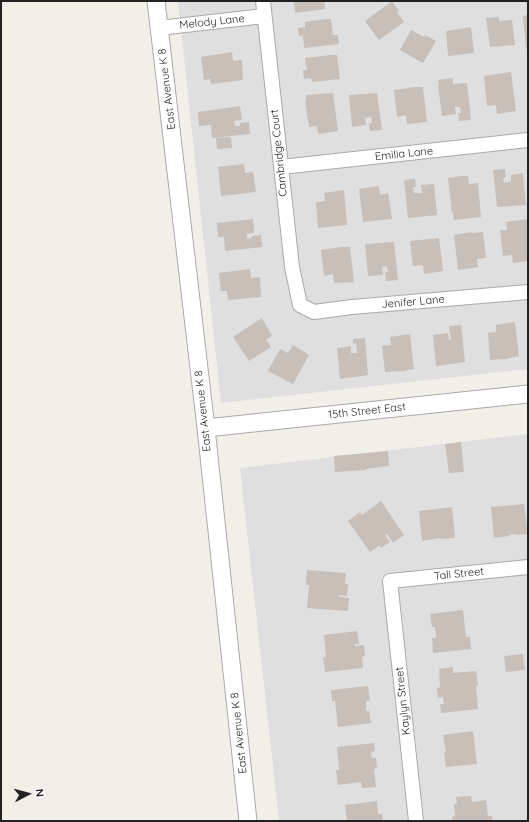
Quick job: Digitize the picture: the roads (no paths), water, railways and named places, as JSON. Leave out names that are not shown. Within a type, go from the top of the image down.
[{"type":"street","name":"East Avenue K 8","points":[[156,1],[206,428],[248,821]]},
{"type":"street","name":"Cambridge Court","points":[[263,1],[292,267],[300,305]]},
{"type":"street","name":"Melody Lane","points":[[159,28],[264,16]]},
{"type":"street","name":"Emilia Lane","points":[[281,167],[528,140]]},
{"type":"street","name":"Jenifer Lane","points":[[300,305],[314,312],[352,307],[528,292]]},
{"type":"street","name":"15th Street East","points":[[206,428],[528,394]]},
{"type":"street","name":"Tali Street","points":[[390,581],[528,566]]},
{"type":"street","name":"Kaylyn Street","points":[[390,581],[416,821]]}]
